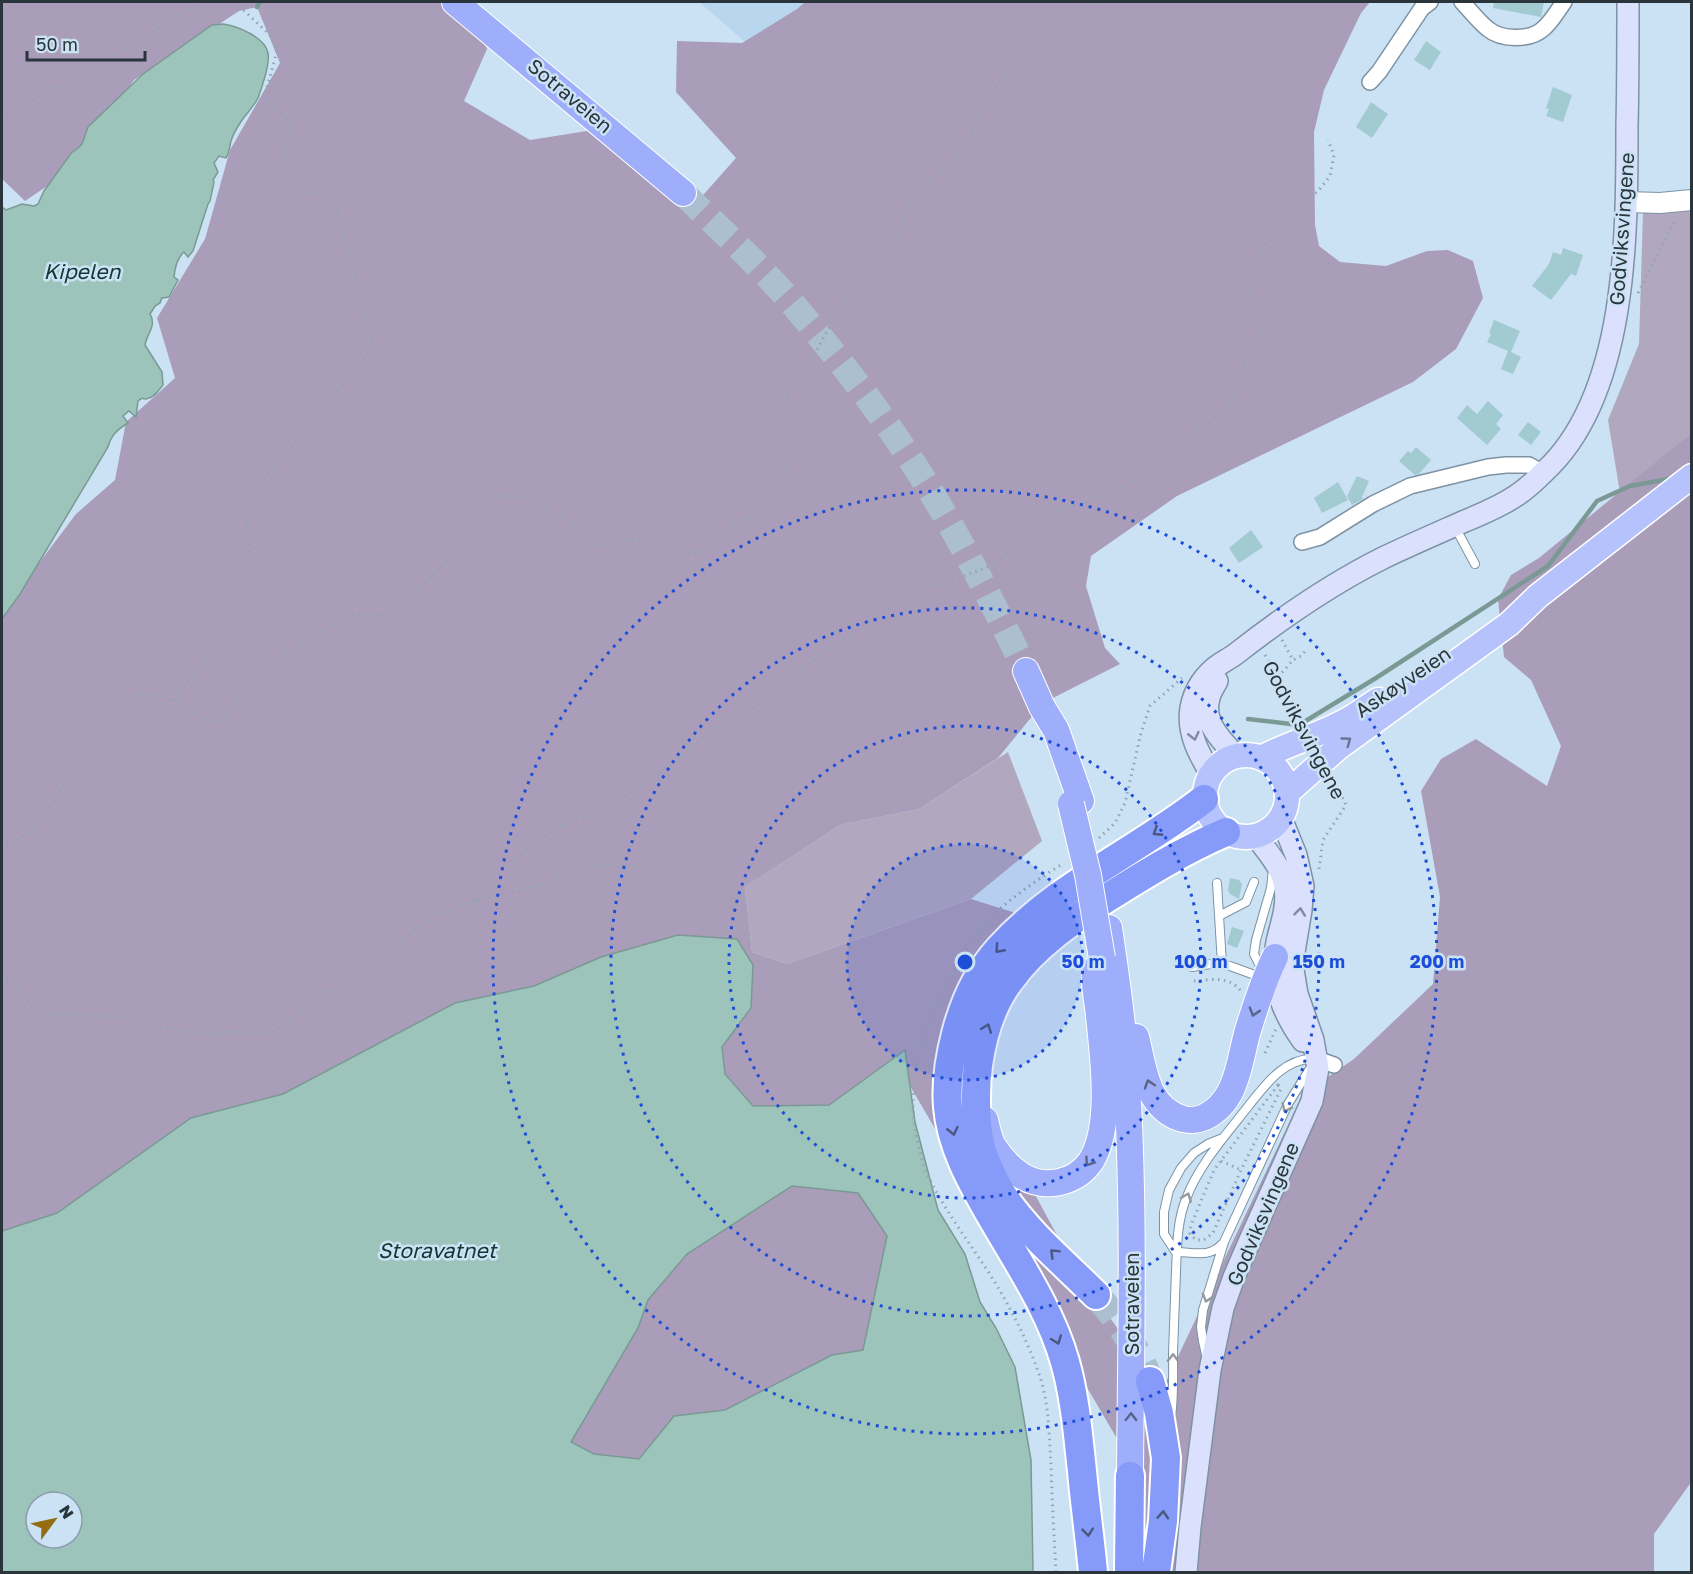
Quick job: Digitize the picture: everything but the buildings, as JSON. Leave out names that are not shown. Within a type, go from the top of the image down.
[{"type":"highway","name":"Sotraveien","points":[[455,2],[683,193]]},
{"type":"highway","points":[[976,1085],[992,1144],[1001,1157],[1023,1177],[1041,1182],[1059,1183],[1081,1172],[1091,1160],[1100,1139],[1117,1037],[1107,920],[1076,802],[1046,732],[1042,707],[1026,671]]},
{"type":"highway","points":[[1093,1572],[1079,1443],[1065,1362],[1036,1293],[962,1161],[948,1108],[948,1078],[952,1048],[968,998],[984,968],[1018,929],[1042,909],[1170,824],[1208,786]]},
{"type":"highway","points":[[1076,802],[1102,958],[1095,973],[1117,1037],[1142,1062],[1154,1099],[1160,1107],[1174,1116],[1186,1120],[1199,1120],[1215,1113],[1223,1104],[1232,1089],[1245,1042],[1275,971]]},
{"type":"highway","points":[[1096,1294],[1027,1227],[1004,1198],[986,1164],[976,1121],[976,1085],[980,1047],[997,1002],[1009,980],[1038,949],[1068,924],[1158,866],[1226,832]]},
{"type":"highway","name":"Sotraveien","points":[[1111,1572],[1121,1477],[1132,1251],[1129,1120],[1117,1037]]},
{"type":"highway","points":[[1150,1381],[1159,1413],[1166,1458],[1163,1521],[1156,1572]]},
{"type":"highway","name":"Sotraveien","points":[[1121,1477],[1129,1572]]},
{"type":"main road","name":"Godviksvingene","points":[[1208,786],[1191,732],[1191,708],[1205,676],[1290,612],[1329,588],[1383,558],[1515,497],[1555,462],[1575,435],[1591,405],[1605,366],[1622,281],[1626,202],[1628,2]]},
{"type":"main road","name":"Askøyveien","points":[[1287,793],[1339,747],[1509,624],[1538,596],[1692,476]]},
{"type":"main road","name":"Askøyveien","points":[[1261,758],[1353,717],[1502,614],[1538,596]]},
{"type":"main road","name":"Godviksvingene","points":[[1236,654],[1221,674],[1209,697],[1207,709],[1209,721],[1217,735],[1236,756]]},
{"type":"main road","points":[[1253,755],[1261,758],[1269,762],[1281,775],[1287,801],[1281,818],[1270,829],[1256,836],[1236,836],[1217,826],[1211,818],[1206,809],[1208,786],[1221,762],[1236,756],[1253,755]]},
{"type":"main road","points":[[1275,971],[1294,952],[1303,886],[1296,855],[1281,818]]},
{"type":"main road","points":[[1256,836],[1281,871],[1285,886],[1286,906],[1276,944],[1275,979],[1278,994],[1300,1037],[1326,1062]]},
{"type":"main road","name":"Godviksvingene","points":[[1186,1572],[1210,1370],[1223,1308],[1234,1277],[1312,1101],[1318,1068],[1326,1062]]},
{"type":"street","points":[[1370,82],[1422,8],[1430,2]]},
{"type":"street","points":[[1462,2],[1488,30],[1499,36],[1515,38],[1543,30],[1564,2]]},
{"type":"street","points":[[1626,202],[1660,203],[1688,200]]},
{"type":"street","points":[[1302,542],[1320,537],[1373,504],[1410,486],[1488,467],[1506,465],[1529,465],[1543,473]]},
{"type":"lane","points":[[1454,526],[1475,564]]},
{"type":"lane","points":[[1219,916],[1246,902],[1254,882]]},
{"type":"lane","points":[[1217,883],[1222,964]]},
{"type":"lane","points":[[1192,967],[1222,964],[1275,971]]},
{"type":"lane","points":[[1177,1254],[1180,1221],[1193,1183],[1261,1090],[1287,1065],[1309,1058],[1326,1062]]},
{"type":"lane","name":"Godviksvingene","points":[[1210,1370],[1201,1327],[1203,1310],[1224,1242],[1288,1104],[1326,1062]]},
{"type":"lane","points":[[1177,1254],[1164,1234],[1164,1212],[1169,1190],[1181,1168],[1194,1153],[1208,1144],[1225,1138]]},
{"type":"lane","name":"Godviksvingene","points":[[1177,1254],[1180,1252],[1210,1254],[1224,1242]]},
{"type":"lane","name":"Sotraveien","points":[[1166,1458],[1172,1405],[1177,1254]]},
{"type":"path","points":[[2,118],[202,2]]},
{"type":"path","points":[[173,701],[229,631],[249,594],[251,563],[246,519],[249,500],[369,353],[372,338],[336,204],[327,197],[311,194],[299,186],[286,156],[286,140],[291,127],[287,118],[268,105],[265,94],[277,51],[272,37],[235,2]]},
{"type":"path","points":[[2,849],[40,825],[113,706],[146,693],[173,701],[208,721],[219,720],[226,715],[261,669],[351,614],[393,613],[402,607],[448,560],[464,549],[492,504],[503,496],[516,495],[565,517],[599,545],[607,546],[621,540],[633,540],[646,544],[663,554],[679,557],[700,552],[734,526],[755,515],[775,490],[787,466],[786,437],[788,429],[795,424],[796,416],[786,397],[789,390],[797,385],[803,376],[844,300],[853,289],[883,268],[891,256],[900,226],[911,204],[927,185],[966,148],[980,112],[990,94],[1024,51],[1052,25],[1090,2]]},
{"type":"path","points":[[475,901],[501,868],[558,827],[599,811],[633,792],[689,751],[706,734],[748,713],[827,650],[916,590],[944,583],[993,565],[1047,517],[1064,508],[1119,490],[1153,466],[1176,441],[1210,422],[1235,393],[1245,361],[1262,328],[1251,296],[1251,285],[1262,248],[1330,176],[1334,155],[1328,140]]},
{"type":"path","points":[[1616,319],[1635,298],[1688,200]]},
{"type":"path","points":[[1280,638],[1293,660]]},
{"type":"path","points":[[1278,677],[1293,660],[1306,650]]},
{"type":"path","name":"Godviksvingene","points":[[1262,651],[1346,805],[1323,840],[1317,878]]},
{"type":"path","points":[[1106,834],[1115,823],[1125,803],[1141,733],[1150,706],[1186,675]]},
{"type":"path","points":[[1034,883],[1067,861]]},
{"type":"path","points":[[2,975],[18,988],[33,1007],[49,1014],[82,1014],[124,1019],[194,1033],[209,1034],[230,1031],[261,1035],[274,1030],[318,998],[364,975],[435,915],[486,897],[541,885],[585,866],[640,866]]},
{"type":"path","points":[[1263,1056],[1278,1025]]},
{"type":"path","points":[[1278,1085],[1281,1089],[1213,1233],[1204,1240],[1196,1240],[1190,1234],[1191,1226],[1214,1170],[1221,1161],[1278,1085]]},
{"type":"path","points":[[1221,1161],[1241,1170]]},
{"type":"shaded area","points":[[2,2],[462,2],[470,11],[487,49],[464,101],[530,140],[606,128],[625,158],[696,203],[736,158],[676,92],[677,41],[742,43],[805,2],[1370,2],[1361,13],[1324,90],[1314,132],[1315,225],[1319,246],[1340,262],[1386,266],[1427,251],[1448,250],[1473,261],[1483,298],[1456,349],[1413,382],[1177,496],[1091,556],[1086,586],[1105,648],[1120,664],[1043,703],[998,758],[919,809],[840,825],[745,887],[752,952],[787,964],[971,899],[1038,920],[981,1009],[993,1117],[1077,1272],[1162,1390],[1303,1094],[1354,1059],[1433,984],[1440,897],[1421,791],[1441,759],[1476,739],[1547,786],[1561,746],[1531,680],[1504,657],[1498,599],[1511,575],[1539,558],[1691,433],[1692,1481],[1654,1534],[1654,1572],[1131,1572],[1136,1471],[910,1086],[905,1050],[829,1105],[753,1106],[725,1074],[722,1047],[751,1007],[753,965],[601,957],[534,986],[455,1003],[283,1094],[191,1118],[57,1213],[2,1231],[2,612],[76,514],[115,480],[126,422],[175,378],[157,318],[205,239],[230,150],[280,63],[257,7],[239,11],[134,80],[68,172],[25,201],[2,179]]},
{"type":"shaded area","points":[[699,2],[806,2],[750,46]]},
{"type":"shaded area","points":[[1691,205],[1691,433],[1620,493],[1608,420],[1639,344],[1643,213]]},
{"type":"shaded area","points":[[1008,752],[1042,841],[971,899],[787,964],[752,952],[745,887],[840,825],[919,809]]},
{"type":"shaded area","points":[[792,1186],[858,1193],[887,1236],[863,1350],[832,1355],[725,1410],[674,1416],[639,1459],[594,1454],[570,1442],[638,1328],[648,1300],[687,1254]]},
{"type":"water","name":"Kipelen","points":[[223,24],[243,30],[262,42],[268,53],[268,63],[258,98],[236,130],[226,158],[219,156],[214,163],[218,172],[213,180],[210,201],[193,251],[188,257],[184,252],[180,257],[174,277],[178,280],[169,297],[162,298],[150,314],[152,326],[145,345],[162,372],[163,385],[156,394],[138,401],[136,417],[129,411],[123,416],[128,423],[113,436],[20,594],[2,619],[2,207],[6,210],[22,204],[34,206],[38,204],[44,191],[72,152],[82,144],[88,127],[143,74],[212,25]]},
{"type":"water","name":"Storavatnet","points":[[678,935],[737,939],[753,965],[751,1008],[722,1047],[725,1074],[753,1106],[829,1105],[905,1050],[915,1122],[938,1210],[965,1254],[980,1302],[1015,1367],[1031,1460],[1033,1572],[2,1572],[2,1231],[57,1213],[191,1118],[283,1094],[455,1003],[534,986],[601,957]],"holes":[[[792,1186],[858,1193],[887,1236],[863,1350],[832,1355],[725,1410],[674,1416],[639,1459],[594,1454],[571,1442],[638,1328],[648,1300],[687,1254]]]},
{"type":"waterway","points":[[257,7],[260,2]]},
{"type":"waterway","points":[[1248,719],[1299,725],[1376,678],[1548,566],[1597,501],[1630,486],[1674,478]]},
{"type":"tunnel","points":[[683,193],[792,303],[882,417],[915,465],[956,534],[1026,671]]},
{"type":"tunnel","points":[[1096,1295],[1127,1335],[1150,1381]]}]
